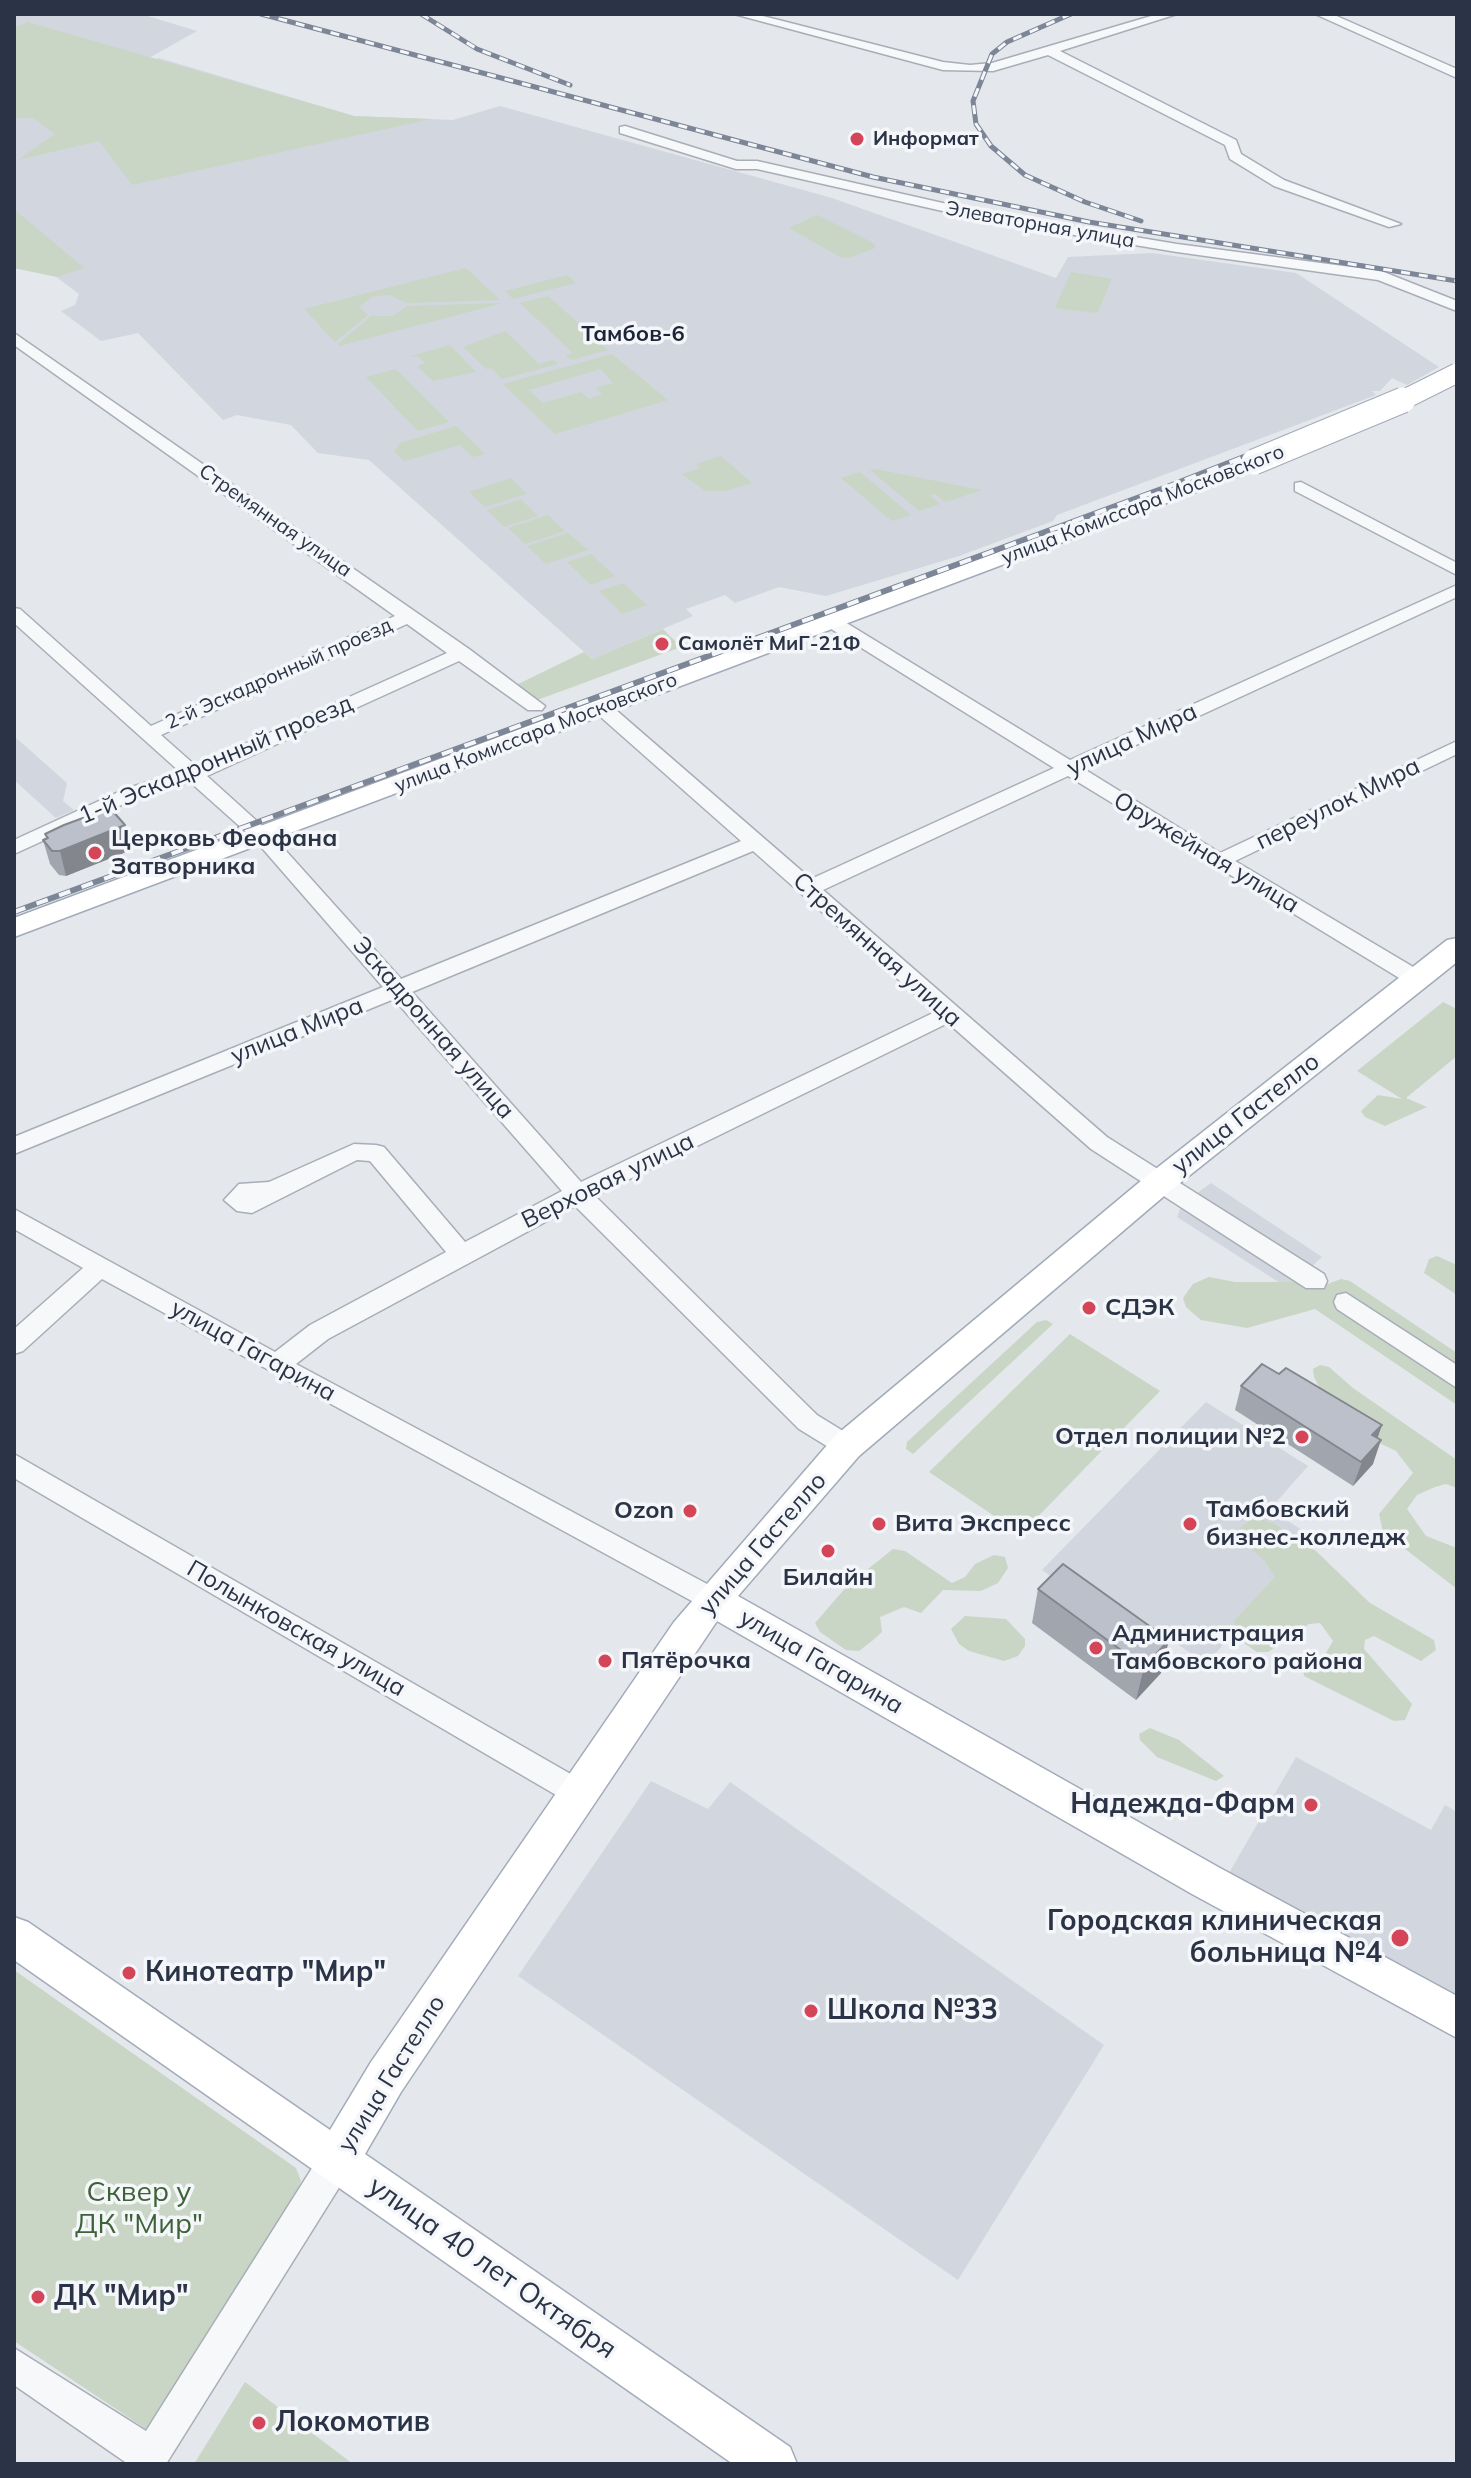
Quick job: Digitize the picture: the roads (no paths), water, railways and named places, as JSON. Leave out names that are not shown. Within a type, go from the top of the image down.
[{"type":"main road","name":"улица Комиссара Московского","points":[[14,928],[834,623],[1254,462],[1421,394],[1457,373]]},
{"type":"main road","name":"улица Гастелло","points":[[338,2158],[386,2077],[712,1600],[847,1446],[1159,1183],[1457,947]]},
{"type":"main road","name":"улица Гагарина","points":[[712,1600],[1220,1889],[1457,2018]]},
{"type":"main road","name":"улица 40 лет Октября","points":[[14,1936],[338,2158],[544,2307],[773,2464]]},
{"type":"street","points":[[740,14],[929,63],[970,69],[993,67],[1171,14]]},
{"type":"street","points":[[1321,14],[1457,74]]},
{"type":"street","points":[[1048,50],[1231,143],[1235,156],[1279,183],[1394,224]]},
{"type":"street","name":"Элеваторная улица","points":[[625,130],[736,165],[757,165],[978,215],[1177,248],[1381,276],[1457,306]]},
{"type":"street","name":"Стремянная улица","points":[[14,338],[535,706]]},
{"type":"street","points":[[1301,487],[1457,570]]},
{"type":"street","name":"улица Мира","points":[[807,889],[1457,590]]},
{"type":"street","name":"2-й Эскадронный проезд","points":[[150,733],[409,616]]},
{"type":"street","name":"Оружейная улица","points":[[834,623],[1069,770],[1417,979]]},
{"type":"street","name":"Эскадронная улица","points":[[19,624],[150,733],[192,775],[262,836],[578,1194],[808,1422],[847,1446]]},
{"type":"street","name":"1-й Эскадронный проезд","points":[[14,848],[132,793],[192,775],[462,653]]},
{"type":"street","name":"Стремянная улица","points":[[602,708],[1099,1143],[1315,1281]]},
{"type":"street","name":"переулок Мира","points":[[1219,861],[1457,747]]},
{"type":"street","name":"улица Мира","points":[[14,1146],[757,842]]},
{"type":"street","name":"Верховая улица","points":[[276,1365],[319,1332],[578,1194],[949,1014]]},
{"type":"street","points":[[272,1191],[354,1152],[376,1153],[462,1255]]},
{"type":"street","name":"улица Гагарина","points":[[14,1218],[276,1365],[712,1600]]},
{"type":"street","points":[[14,1344],[100,1267]]},
{"type":"street","points":[[1346,1302],[1457,1378]]},
{"type":"street","name":"Полынковская улица","points":[[14,1465],[578,1793]]},
{"type":"street","name":"улица Гастелло","points":[[148,2460],[338,2158]]},
{"type":"street","points":[[14,2365],[148,2460]]},
{"type":"railway","points":[[261,14],[873,177],[1089,222],[1457,281]]},
{"type":"railway","points":[[421,14],[477,49],[570,85]]},
{"type":"railway","points":[[1071,14],[1007,42],[992,54],[973,101],[976,124],[991,146],[1025,175],[1085,202],[1141,221]]},
{"type":"railway","points":[[1385,402],[1457,374]]},
{"type":"railway","points":[[14,912],[1167,487],[1390,400]]},
{"type":"place","name":"Информат","points":[[857,139]]},
{"type":"place","name":"Самолёт МиГ-21Ф","points":[[662,644]]},
{"type":"place","name":"Церковь Феофана Затворника","points":[[95,853]]},
{"type":"place","name":"СДЭК","points":[[1089,1308]]},
{"type":"place","name":"Отдел полиции №2","points":[[1302,1437]]},
{"type":"place","name":"Ozon","points":[[690,1511]]},
{"type":"place","name":"Вита Экспресс","points":[[879,1524]]},
{"type":"place","name":"Тамбовский бизнес-колледж","points":[[1190,1524]]},
{"type":"place","name":"Билайн","points":[[828,1551]]},
{"type":"place","name":"Администрация Тамбовского района","points":[[1096,1648]]},
{"type":"place","name":"Пятёрочка","points":[[605,1661]]},
{"type":"place","name":"Надежда-Фарм","points":[[1311,1805]]},
{"type":"place","name":"Городская клиническая больница №4","points":[[1400,1938]]},
{"type":"place","name":"Кинотеатр \"Мир\"","points":[[129,1973]]},
{"type":"place","name":"Школа №33","points":[[811,2011]]},
{"type":"place","name":"ДК \"Мир\"","points":[[38,2297]]},
{"type":"place","name":"Локомотив","points":[[259,2423]]},
{"type":"district","name":"Тамбов-6","points":[[633,334]]},
{"type":"park label","name":"Сквер у ДК \"Мир\"","points":[[139,2209]]}]
